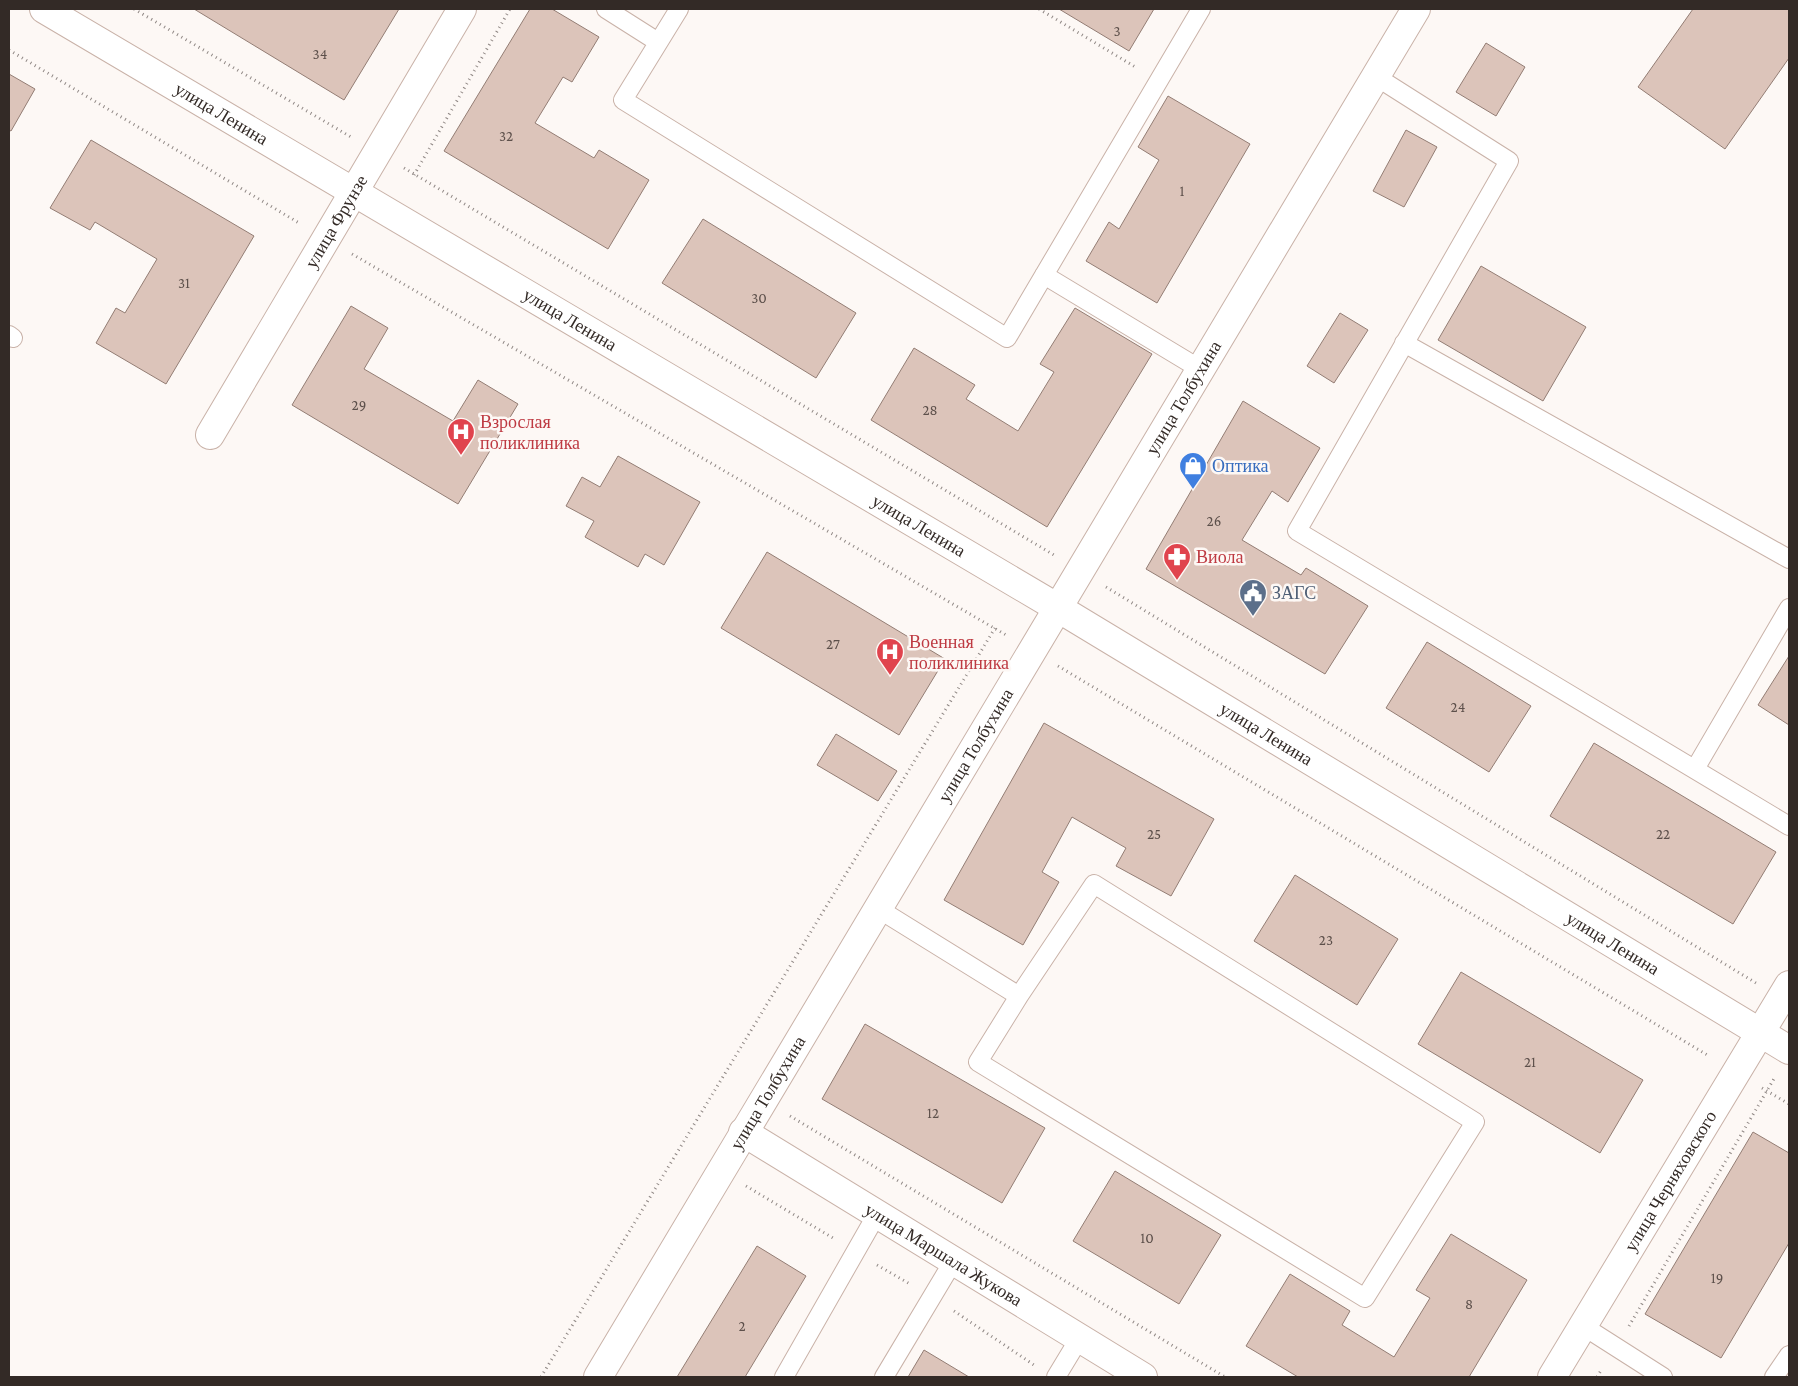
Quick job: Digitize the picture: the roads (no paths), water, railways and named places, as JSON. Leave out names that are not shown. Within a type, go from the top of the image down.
[{"type":"street","name":"улица Ленина","points":[[44,9],[1058,608],[1789,1050]]},
{"type":"street","name":"улица Фрунзе","points":[[210,435],[462,9]]},
{"type":"street","name":"улица Толбухина","points":[[598,1377],[762,1099],[1416,9]]},
{"type":"street","name":"улица Черняховского","points":[[1552,1377],[1785,992]]},
{"type":"street","name":"улица Маршала Жукова","points":[[743,1132],[1144,1377]]},
{"type":"lane","points":[[606,9],[658,42]]},
{"type":"lane","points":[[679,9],[623,100],[1007,338],[1200,9]]},
{"type":"lane","points":[[1375,76],[1509,161],[1297,531],[1789,826]]},
{"type":"lane","points":[[1044,275],[1200,369]]},
{"type":"lane","points":[[1404,342],[1789,559]]},
{"type":"lane","points":[[1695,769],[1789,608]]},
{"type":"lane","points":[[1094,884],[1475,1122],[1365,1298],[978,1062],[1019,996],[1094,884]]},
{"type":"lane","points":[[877,908],[1019,996]]},
{"type":"lane","points":[[784,1377],[877,1214]]},
{"type":"lane","points":[[884,1377],[954,1260]]},
{"type":"lane","points":[[1583,1326],[1663,1377]]},
{"type":"lane","points":[[1056,1377],[1079,1339]]},
{"type":"lane","points":[[1774,1377],[1789,1355]]},
{"type":"place","name":"Взрослая поликлиника","points":[[461,456]]},
{"type":"place","name":"Оптика","points":[[1193,490]]},
{"type":"place","name":"Виола","points":[[1177,581]]},
{"type":"place","name":"ЗАГС","points":[[1253,617]]},
{"type":"place","name":"Военная поликлиника","points":[[890,676]]}]
